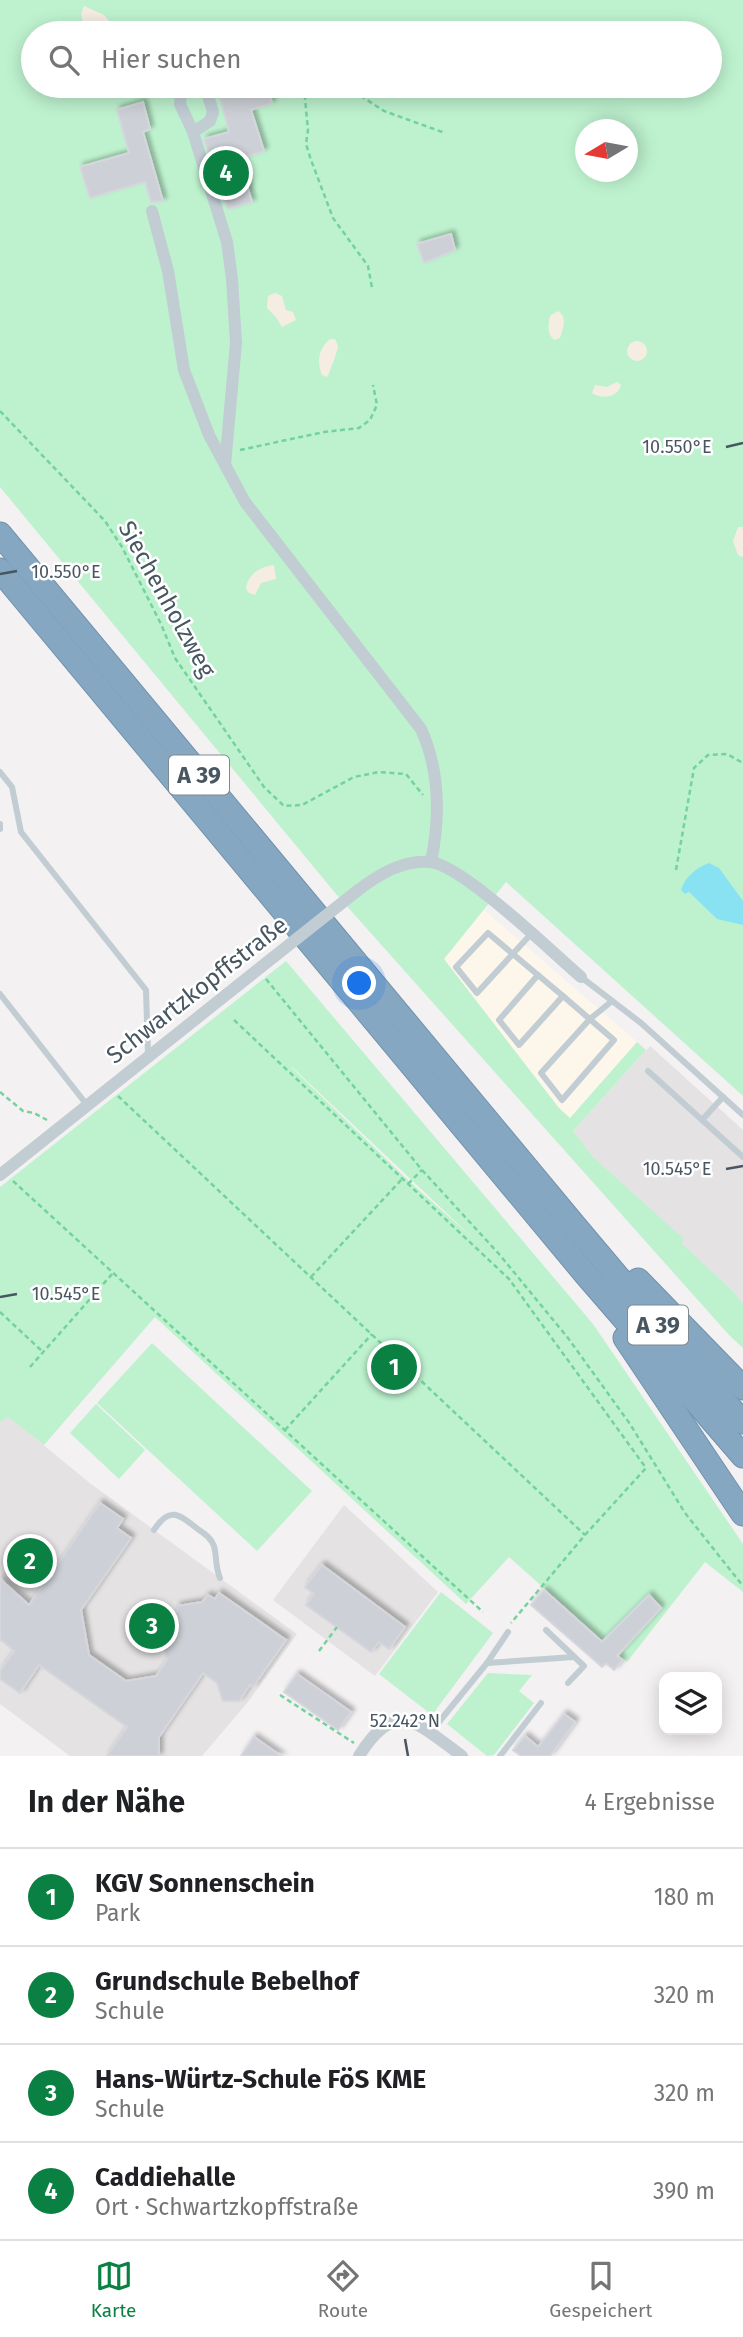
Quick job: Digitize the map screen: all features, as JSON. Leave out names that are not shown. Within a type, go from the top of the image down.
[{"type":"highway","name":"A 39","points":[[0,534],[575,1226],[743,1422]]},
{"type":"highway","name":"A 39","points":[[0,570],[587,1276],[743,1456]]},
{"type":"highway","points":[[575,1226],[625,1266],[743,1388]]},
{"type":"highway","points":[[587,1276],[743,1514]]},
{"type":"street","points":[[194,132],[228,242],[232,279],[236,342],[225,469]]},
{"type":"street","points":[[152,211],[168,271],[184,370],[197,407],[225,469],[252,512],[421,729],[433,764],[437,828],[431,862],[444,865],[470,883],[581,977]]},
{"type":"street","name":"Schwartzkopffstraße","points":[[2,1173],[357,891],[394,868],[431,862]]},
{"type":"street","points":[[359,1756],[378,1729],[396,1721],[420,1726],[461,1756]]},
{"type":"lane","points":[[0,772],[12,787],[21,832],[146,990],[148,1056]]},
{"type":"lane","points":[[531,934],[513,954],[477,993],[456,967],[488,933],[513,954],[563,996],[590,1019],[614,1040],[562,1100],[541,1073],[590,1019],[612,1001]]},
{"type":"lane","points":[[538,975],[499,1020],[519,1045],[563,996]]},
{"type":"lane","points":[[581,977],[660,1039],[743,1115]]},
{"type":"lane","points":[[0,994],[87,1105]]},
{"type":"lane","points":[[648,1071],[743,1157]]},
{"type":"lane","points":[[702,1120],[723,1097]]},
{"type":"lane","points":[[154,1530],[160,1520],[173,1514],[190,1523],[209,1537],[214,1545],[216,1569],[220,1578]]},
{"type":"lane","points":[[546,1630],[584,1666],[568,1683]]},
{"type":"lane","points":[[430,1733],[487,1663],[508,1632]]},
{"type":"lane","points":[[487,1663],[574,1657]]},
{"type":"lane","points":[[500,1756],[541,1703]]},
{"type":"path","points":[[305,98],[308,130],[306,144],[333,219],[368,266],[372,288]]},
{"type":"path","points":[[364,98],[394,116],[445,133]]},
{"type":"path","points":[[226,442],[229,447],[242,450],[324,432],[359,428],[370,420],[377,405],[373,385]]},
{"type":"path","name":"Siechenholzweg","points":[[0,411],[105,521],[133,569],[175,658],[264,787],[284,806],[302,805],[354,777],[393,771],[406,774],[436,812]]},
{"type":"path","points":[[676,870],[694,768],[708,755],[727,754],[743,763]]},
{"type":"path","points":[[260,968],[422,1170],[499,1254],[568,1338],[630,1424],[685,1513],[743,1586]]},
{"type":"path","points":[[234,1020],[509,1279],[646,1468],[511,1621],[508,1632]]},
{"type":"path","points":[[109,1087],[585,1535]]},
{"type":"path","points":[[0,1092],[23,1111],[45,1118],[54,1131]]},
{"type":"path","points":[[408,1184],[422,1170]]},
{"type":"path","points":[[2,1173],[483,1612]]},
{"type":"path","points":[[311,1277],[402,1179]]},
{"type":"path","points":[[30,1367],[113,1273]]},
{"type":"path","points":[[0,1312],[43,1352]]},
{"type":"path","points":[[285,1430],[372,1334]]},
{"type":"path","points":[[319,1651],[337,1628]]},
{"type":"path","points":[[281,1695],[352,1742]]},
{"type":"shaded area","points":[[484,910],[637,1042],[570,1118],[559,1108],[444,959]]},
{"type":"shaded area","points":[[650,1046],[743,1130],[743,1304],[734,1292],[680,1243],[683,1239],[593,1157],[573,1131]]},
{"type":"shaded area","points":[[8,1416],[91,1484],[297,1634],[248,1702],[202,1756],[70,1756],[0,1704],[0,1422]]},
{"type":"shaded area","points":[[344,1505],[438,1592],[375,1676],[273,1600]]},
{"type":"green space","points":[[0,0],[743,0],[743,1096],[506,882],[444,959],[559,1108],[570,1118],[637,1042],[646,1050],[573,1131],[593,1157],[684,1239],[681,1243],[734,1292],[743,1304],[743,1348],[336,894],[0,487]]},
{"type":"green space","points":[[286,961],[593,1324],[743,1544],[743,1592],[705,1562],[627,1662],[509,1557],[466,1604],[155,1317],[44,1445],[8,1417],[0,1422],[0,1187]],"holes":[[[292,1067],[475,1240],[410,1182]]]},
{"type":"green space","points":[[152,1343],[312,1491],[257,1551],[97,1403]]},
{"type":"green space","points":[[96,1404],[145,1450],[119,1479],[70,1433]]},
{"type":"green space","points":[[441,1592],[493,1633],[432,1715],[379,1674]]},
{"type":"green space","points":[[488,1673],[532,1675],[519,1691],[534,1703],[494,1755],[487,1756],[447,1724]]},
{"type":"sand","points":[[84,6],[104,15],[109,21],[83,21],[81,14]]},
{"type":"sand","points":[[275,293],[282,296],[286,310],[293,312],[296,320],[282,327],[267,308],[268,296]]},
{"type":"sand","points":[[558,311],[563,316],[564,323],[560,338],[554,340],[549,332],[549,322],[550,316]]},
{"type":"sand","points":[[330,339],[335,339],[338,346],[327,377],[322,375],[319,360],[323,346]]},
{"type":"sand","points":[[637,341],[644,344],[647,351],[644,358],[637,361],[630,358],[627,351],[630,344]]},
{"type":"sand","points":[[617,382],[621,385],[613,395],[601,396],[592,393],[595,385],[607,387]]},
{"type":"sand","points":[[738,527],[743,527],[743,557],[738,555],[733,541]]},
{"type":"sand","points":[[274,565],[276,579],[261,583],[255,595],[249,593],[246,589],[252,575],[264,567]]},
{"type":"water","points":[[709,863],[719,868],[743,901],[743,925],[717,919],[689,892],[685,894],[681,890],[692,874]]},
{"type":"building","points":[[220,98],[271,98],[272,103],[251,110],[264,151],[239,159],[252,202],[228,209],[204,139],[229,132]]},
{"type":"building","points":[[143,102],[150,129],[143,132],[163,201],[151,202],[145,182],[90,198],[80,167],[129,153],[117,110]]},
{"type":"building","points":[[451,234],[455,250],[424,263],[417,244]]},
{"type":"building","points":[[100,1503],[123,1519],[117,1528],[131,1538],[81,1610],[89,1655],[126,1681],[156,1676],[167,1660],[164,1643],[160,1644],[158,1633],[162,1632],[178,1610],[177,1606],[202,1602],[208,1595],[215,1599],[219,1593],[286,1640],[253,1687],[250,1685],[239,1701],[223,1701],[217,1683],[203,1673],[159,1737],[159,1756],[107,1756],[127,1727],[39,1665],[20,1693],[0,1679],[0,1671],[14,1651],[0,1639],[0,1579],[29,1605]]},
{"type":"building","points":[[322,1565],[405,1627],[389,1649],[379,1642],[371,1652],[306,1605],[314,1594],[305,1587]]},
{"type":"building","points":[[544,1590],[602,1642],[649,1595],[661,1608],[617,1656],[622,1660],[614,1670],[606,1663],[602,1667],[531,1605]]},
{"type":"building","points":[[297,1674],[351,1712],[338,1730],[284,1692]]},
{"type":"building","points":[[564,1714],[575,1722],[550,1756],[521,1756],[513,1750],[525,1736],[538,1747]]},
{"type":"building","points":[[254,1737],[281,1756],[241,1756]]},
{"type":"place","name":"Caddiehalle","points":[[226,173]]},
{"type":"place","name":"KGV Sonnenschein","points":[[394,1367]]},
{"type":"place","name":"Grundschule Bebelhof","points":[[30,1561]]},
{"type":"place","name":"Hans-Würtz-Schule FöS KME","points":[[152,1626]]}]
